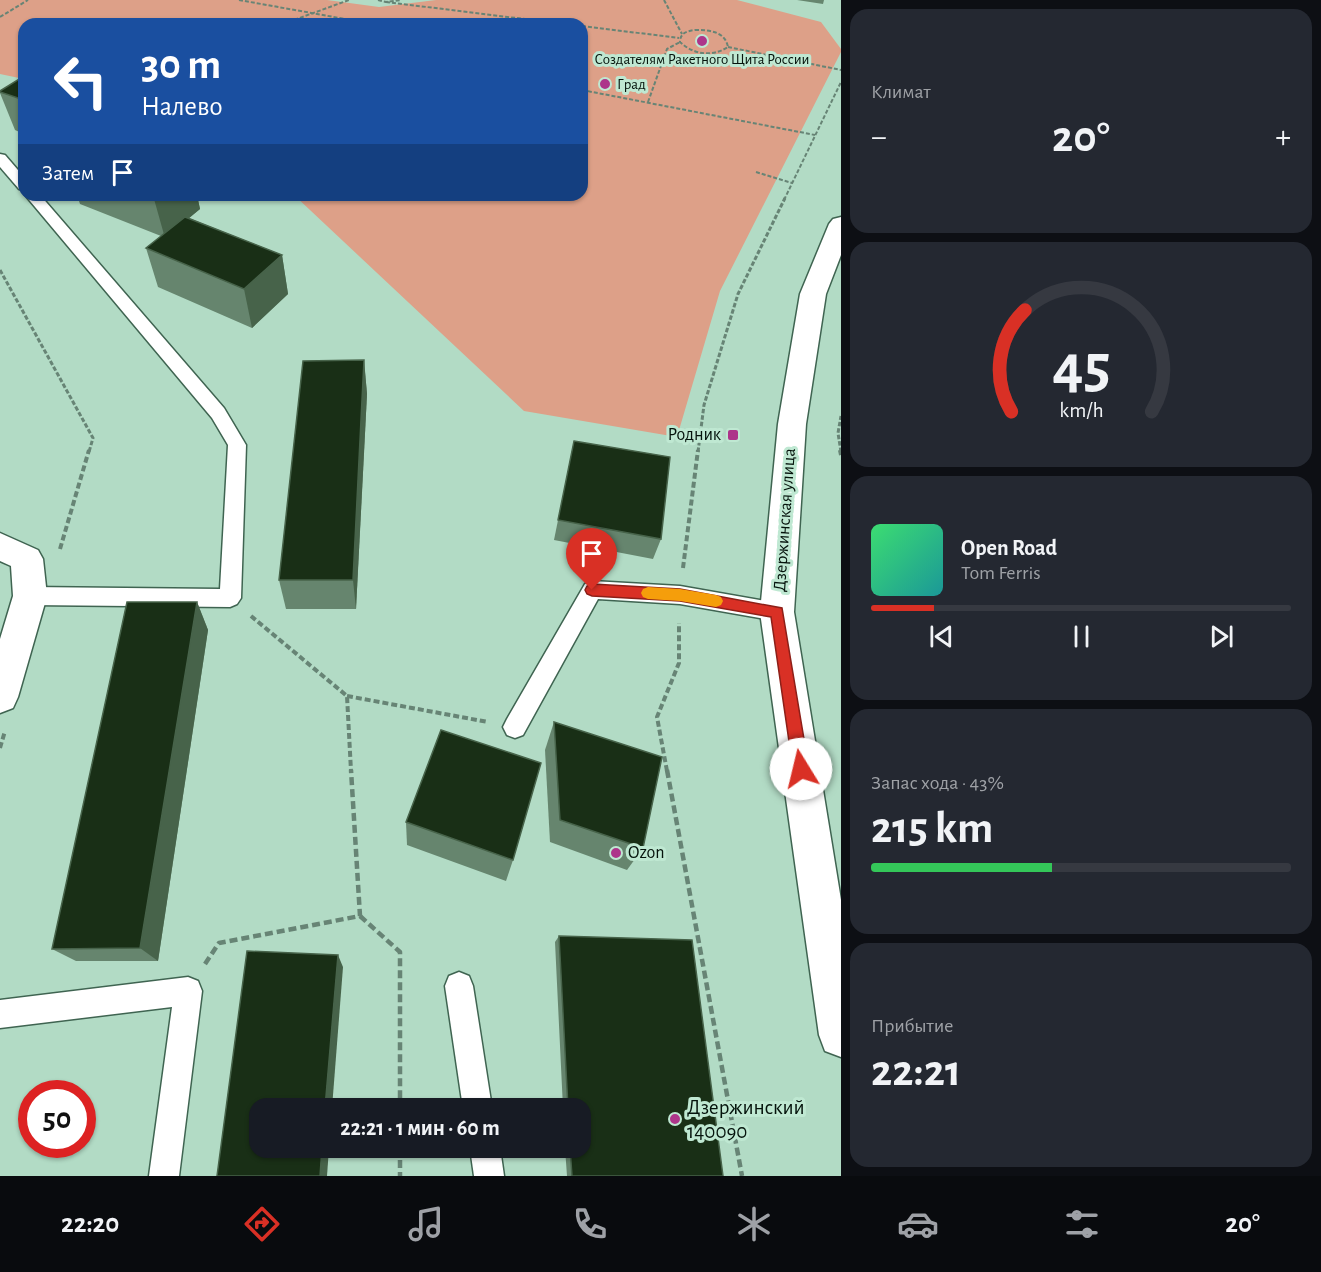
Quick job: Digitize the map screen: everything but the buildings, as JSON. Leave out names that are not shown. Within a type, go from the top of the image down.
[{"type":"main road","name":"Дзержинская улица","points":[[841,224],[813,294],[792,424],[777,612],[841,1035]]},
{"type":"main road","points":[[0,546],[27,559],[38,597],[3,711]]},
{"type":"lane","points":[[0,158],[18,179]]},
{"type":"lane","points":[[37,201],[218,413],[237,445],[230,598],[38,597]]},
{"type":"lane","points":[[515,727],[592,590],[680,595],[777,612]]},
{"type":"lane","points":[[459,986],[476,1098]]},
{"type":"lane","points":[[0,1014],[188,992],[164,1176]]},
{"type":"lane","points":[[486,1158],[489,1176]]},
{"type":"path","points":[[1,16],[28,0]]},
{"type":"path","points":[[239,0],[339,18]]},
{"type":"path","points":[[298,18],[349,0]]},
{"type":"path","points":[[378,0],[516,18]]},
{"type":"path","points":[[386,2],[401,0]]},
{"type":"path","points":[[648,102],[667,49],[680,40],[682,34],[664,0]]},
{"type":"path","points":[[588,27],[680,40],[689,50],[707,54],[716,53],[728,47],[841,70]]},
{"type":"path","points":[[682,34],[695,30],[715,32],[728,41],[728,47]]},
{"type":"path","points":[[588,91],[815,135]]},
{"type":"path","points":[[756,172],[792,183]]},
{"type":"path","points":[[0,270],[93,438],[38,597]]},
{"type":"path","points":[[841,416],[838,433],[841,455]]},
{"type":"path","points":[[230,598],[347,696],[515,727]]},
{"type":"path","points":[[347,696],[360,916],[400,952],[400,1098]]},
{"type":"path","points":[[0,748],[3,711]]},
{"type":"path","points":[[188,992],[219,943],[360,916]]},
{"type":"path","points":[[400,1158],[400,1176]]},
{"type":"shaded area","points":[[0,0],[327,0],[379,7],[436,0],[737,0],[821,22],[841,49],[720,291],[677,437],[524,411],[300,201],[588,201],[588,18],[18,18],[18,78],[0,74]]},
{"type":"slow traffic","points":[[648,593],[716,601]]},
{"type":"place","name":"Создателям Ракетного Щита России","points":[[702,41]]},
{"type":"place","name":"Град","points":[[605,84]]},
{"type":"place","name":"Родник","points":[[733,435]]},
{"type":"place","name":"Ozon","points":[[616,853]]},
{"type":"place","name":"Дзержинский 140090","points":[[675,1119]]},
{"type":"route","points":[[592,590],[680,595],[777,612],[801,769]]}]
